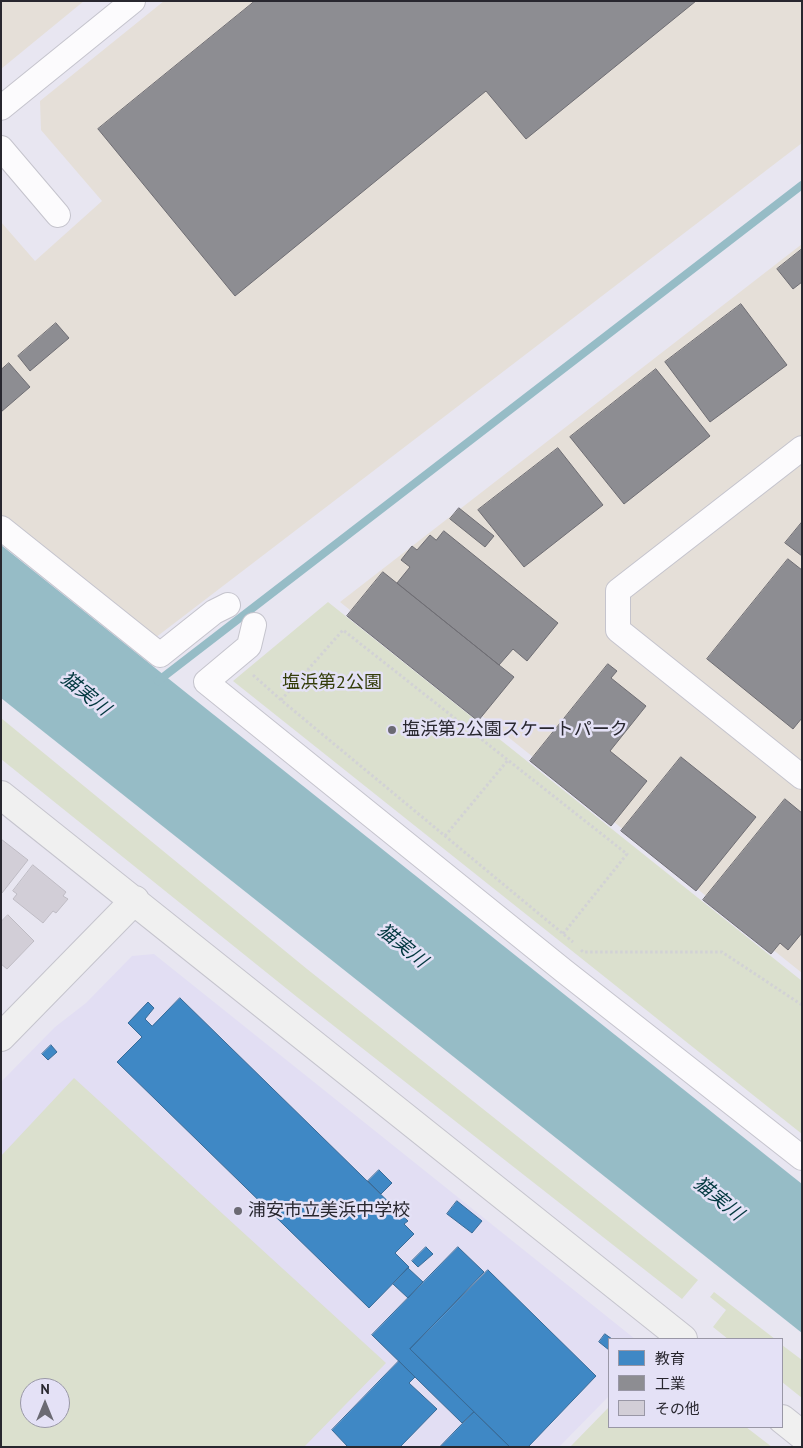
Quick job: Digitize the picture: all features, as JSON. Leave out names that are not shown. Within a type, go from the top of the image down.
[{"type":"street","points":[[1,108],[133,1]]},
{"type":"street","points":[[1,148],[58,215]]},
{"type":"street","points":[[802,448],[618,591],[618,630],[802,777]]},
{"type":"street","points":[[1,528],[160,655],[214,612],[228,605]]},
{"type":"street","points":[[254,625],[249,646],[206,682],[564,971],[802,1158]]},
{"type":"street","points":[[1,795],[682,1338]]},
{"type":"street","points":[[1,1037],[135,900]]},
{"type":"street","points":[[783,1420],[802,1435]]},
{"type":"path","points":[[234,658],[280,700],[563,934],[628,854],[343,630],[280,700]]},
{"type":"path","points":[[444,836],[508,760]]},
{"type":"path","points":[[583,952],[722,952],[802,1005]]},
{"type":"shaded area","points":[[1,1],[84,1],[1,69]]},
{"type":"shaded area","points":[[164,1],[802,1],[802,143],[155,638],[1,515],[1,222],[35,261],[102,201],[41,130],[40,101]]},
{"type":"shaded area","points":[[802,244],[802,973],[340,602]]},
{"type":"shaded area","name":"浦安市立美浜中学校","points":[[154,954],[634,1338],[608,1338],[608,1397],[559,1447],[1,1447],[1,1082],[55,1027],[86,1003],[132,956]]},
{"type":"green space","name":"塩浜第2公園","points":[[328,602],[802,981],[802,1134],[233,681]]},
{"type":"green space","points":[[1,718],[307,969],[698,1280],[682,1299],[297,997],[1,759]]},
{"type":"green space","points":[[74,1078],[386,1363],[304,1447],[1,1447],[1,1156]]},
{"type":"green space","points":[[714,1292],[774,1338],[727,1338],[713,1327],[726,1310],[710,1297]]},
{"type":"green space","points":[[783,1346],[802,1360],[802,1398],[783,1383]]},
{"type":"green space","points":[[608,1408],[608,1428],[747,1428],[772,1447],[570,1447]]},
{"type":"water","name":"猫実川","points":[[1,545],[802,1184],[802,1333],[1,698]]},
{"type":"building: 教育","points":[[180,998],[408,1221],[404,1224],[414,1234],[395,1253],[409,1267],[369,1308],[117,1062],[142,1037],[128,1023],[148,1002],[154,1008],[145,1019],[152,1026]]},
{"type":"building: 教育","points":[[51,1045],[57,1052],[48,1060],[42,1054]]},
{"type":"building: 教育","points":[[379,1170],[392,1183],[381,1194],[368,1181]]},
{"type":"building: 教育","points":[[457,1201],[482,1221],[472,1233],[447,1214]]},
{"type":"building: 教育","points":[[426,1247],[433,1254],[418,1267],[412,1261]]},
{"type":"building: 教育","points":[[458,1247],[484,1272],[410,1349],[474,1412],[462,1423],[372,1335]]},
{"type":"building: 教育","points":[[408,1268],[423,1282],[408,1298],[393,1284]]},
{"type":"building: 教育","points":[[488,1270],[596,1376],[528,1447],[510,1447],[410,1349]]},
{"type":"building: 教育","points":[[605,1334],[611,1338],[608,1338],[608,1349],[599,1342]]},
{"type":"building: 教育","points":[[399,1361],[415,1377],[409,1383],[437,1409],[400,1447],[348,1447],[332,1430]]},
{"type":"building: 教育","points":[[474,1412],[510,1447],[440,1447]]},
{"type":"building: 工業","points":[[255,1],[696,1],[526,139],[486,91],[235,296],[98,129]]},
{"type":"building: 工業","points":[[802,249],[802,282],[793,289],[777,269]]},
{"type":"building: 工業","points":[[741,304],[787,365],[710,422],[665,362]]},
{"type":"building: 工業","points":[[56,323],[69,338],[30,371],[18,356]]},
{"type":"building: 工業","points":[[9,363],[30,387],[1,412],[1,370]]},
{"type":"building: 工業","points":[[656,369],[710,436],[624,504],[570,437]]},
{"type":"building: 工業","points":[[558,448],[603,505],[524,567],[478,510]]},
{"type":"building: 工業","points":[[459,508],[494,536],[485,547],[450,519]]},
{"type":"building: 工業","points":[[802,522],[802,556],[785,543]]},
{"type":"building: 工業","points":[[444,531],[558,623],[527,661],[513,649],[499,665],[397,583],[410,567],[401,560],[412,546],[417,550],[430,535],[436,540]]},
{"type":"building: 工業","points":[[788,559],[802,570],[802,718],[793,729],[707,659]]},
{"type":"building: 工業","points":[[383,572],[514,677],[478,721],[347,616]]},
{"type":"building: 工業","points":[[608,664],[617,671],[611,678],[646,706],[610,751],[647,781],[611,826],[530,761]]},
{"type":"building: 工業","points":[[681,757],[756,817],[696,891],[621,831]]},
{"type":"building: 工業","points":[[785,799],[802,813],[802,933],[788,950],[780,943],[771,954],[703,900]]},
{"type":"building: その他","points":[[1,839],[28,860],[2,893],[1,892]]},
{"type":"building: その他","points":[[33,865],[66,892],[63,896],[68,899],[56,913],[53,911],[43,923],[13,899],[17,894],[13,891]]},
{"type":"building: その他","points":[[8,915],[34,941],[7,969],[1,964],[1,922]]},
{"type":"waterway","points":[[158,681],[802,185]]},
{"type":"place","name":"塩浜第2公園スケートパーク","points":[[392,730]]},
{"type":"place","name":"浦安市立美浜中学校","points":[[238,1211]]}]
